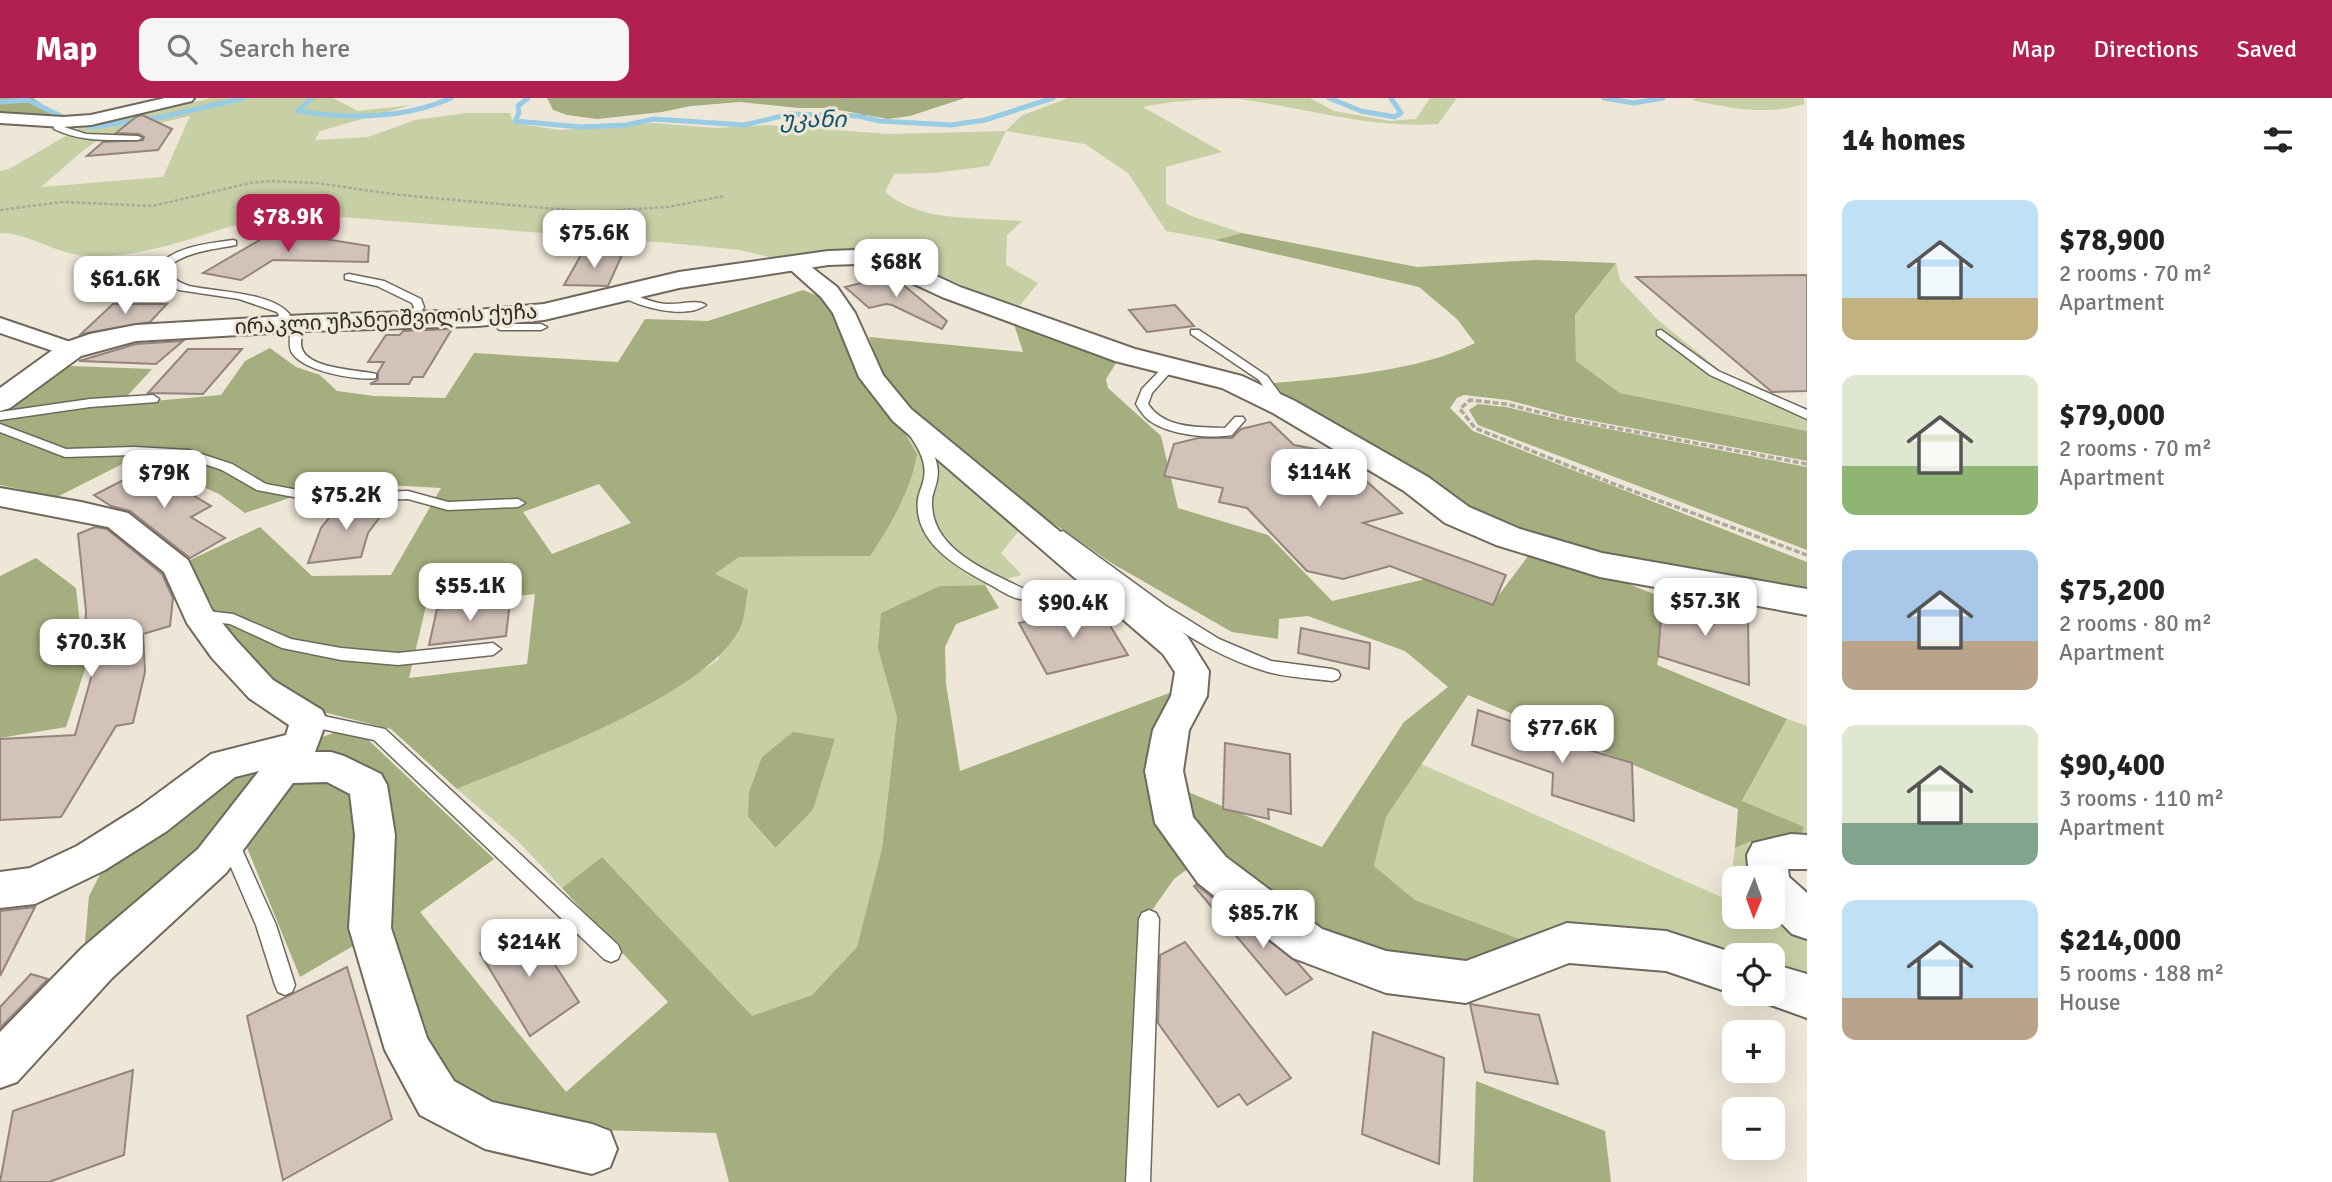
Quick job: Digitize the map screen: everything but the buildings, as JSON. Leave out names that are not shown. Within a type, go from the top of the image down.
[{"type":"street","points":[[0,118],[67,122],[186,98]]},
{"type":"street","name":"ირაკლი უჩანეიშვილის ქუჩა","points":[[0,402],[71,350],[100,340],[136,333],[279,324],[489,317],[544,312],[690,278],[857,257],[891,264],[951,292],[1125,355],[1231,382],[1284,407],[1416,484],[1457,515],[1508,537],[1600,565],[1807,602]]},
{"type":"street","points":[[794,263],[830,292],[844,313],[871,377],[902,415],[1175,645],[1192,671],[1189,696],[1171,730],[1164,771],[1175,822],[1212,870],[1308,944],[1386,972],[1466,982],[1511,968],[1567,943],[1666,951],[1722,969]]},
{"type":"street","points":[[0,325],[71,350]]},
{"type":"street","points":[[0,498],[118,520],[177,566],[198,615],[224,649],[261,689],[297,745],[331,767],[368,785],[375,835],[370,929],[408,1051],[437,1098],[485,1125],[592,1149]]},
{"type":"street","points":[[0,1066],[97,962],[212,861],[229,842],[297,745]]},
{"type":"street","points":[[0,890],[35,886],[91,858],[153,819],[224,765],[297,745]]},
{"type":"street","points":[[1768,866],[1767,855],[1791,851],[1807,852]]},
{"type":"street","points":[[1785,899],[1807,920]]},
{"type":"street","points":[[1785,989],[1807,996]]},
{"type":"lane","points":[[67,122],[57,127],[65,132],[87,136],[138,138]]},
{"type":"lane","points":[[233,243],[195,248],[175,255],[162,266],[164,277],[183,288],[241,296],[281,310],[285,315],[279,324]]},
{"type":"lane","points":[[349,277],[380,284],[417,300],[419,307],[412,320]]},
{"type":"lane","points":[[622,293],[641,304],[657,307],[701,305]]},
{"type":"lane","points":[[489,317],[500,327],[541,327]]},
{"type":"lane","points":[[307,323],[296,334],[296,350],[302,359],[338,372],[372,376]]},
{"type":"lane","points":[[1195,332],[1263,378],[1284,407]]},
{"type":"lane","points":[[1661,333],[1714,373],[1807,415]]},
{"type":"lane","points":[[1170,366],[1146,392],[1142,404],[1153,418],[1180,428],[1228,432],[1239,420]]},
{"type":"lane","points":[[0,416],[90,403],[153,399]]},
{"type":"lane","points":[[902,415],[930,456],[931,477],[925,498],[925,515],[939,544],[971,567],[1023,595]]},
{"type":"lane","points":[[0,428],[65,453],[134,451],[189,454],[227,467],[262,487],[320,498],[408,495],[448,506],[518,503]]},
{"type":"lane","points":[[1014,510],[1062,535],[1183,623],[1235,653],[1270,667],[1332,675]]},
{"type":"lane","points":[[198,615],[233,619],[288,644],[341,654],[398,659],[493,649]]},
{"type":"lane","points":[[297,745],[379,734],[611,952]]},
{"type":"lane","points":[[229,842],[266,925],[285,985]]},
{"type":"lane","points":[[1138,1182],[1149,919]]},
{"type":"path","points":[[839,98],[866,116]]},
{"type":"path","points":[[0,210],[63,202],[153,206],[250,183],[270,181],[316,183],[400,195],[589,212],[668,207],[724,195]]},
{"type":"path","points":[[1807,464],[1567,419],[1506,404],[1470,400],[1460,409],[1475,428],[1614,484],[1807,555]]},
{"type":"green space","points":[[0,98],[33,98],[57,115],[39,119],[0,119]]},
{"type":"green space","points":[[211,98],[333,98],[358,111],[411,105],[320,131],[315,140],[368,137],[415,120],[467,113],[510,113],[513,123],[560,130],[653,123],[717,128],[769,125],[889,134],[1006,131],[989,166],[935,173],[894,174],[885,192],[900,202],[932,214],[1022,221],[1007,235],[1006,265],[1038,283],[1018,308],[945,278],[905,256],[836,252],[782,260],[739,250],[670,243],[290,213],[264,217],[169,245],[119,255],[79,255],[23,237],[0,233],[0,171],[9,169],[88,123],[160,111]],"holes":[[[190,116],[163,177],[41,187],[85,149],[106,135]]]},
{"type":"green space","points":[[547,98],[965,98],[910,116],[888,119],[828,108],[740,102],[597,119],[553,110]]},
{"type":"green space","points":[[1068,98],[1310,98],[1334,111],[1390,121],[1416,119],[1430,98],[1457,98],[1438,124],[1413,125],[1363,121],[1240,99],[1191,100],[1143,107],[1222,152],[1166,167],[1166,204],[1194,217],[1242,233],[1215,240],[1166,231],[1128,173],[1085,144],[1006,131],[1021,116]]},
{"type":"green space","points":[[1804,98],[1804,104],[1776,110],[1748,110],[1692,100]]},
{"type":"green space","points":[[1242,233],[1417,267],[1535,260],[1616,263],[1575,315],[1576,361],[1620,393],[1807,431],[1807,461],[1567,416],[1508,400],[1464,395],[1457,398],[1450,408],[1473,431],[1807,562],[1807,595],[1639,566],[1486,523],[1326,419],[1264,384],[1400,367],[1452,353],[1475,343],[1457,319],[1419,287],[1215,240]]},
{"type":"green space","points":[[1616,263],[1620,280],[1658,320],[1753,397],[1807,420],[1807,431],[1620,393],[1576,361],[1575,315]]},
{"type":"green space","points":[[803,290],[821,297],[837,312],[917,454],[915,467],[892,521],[870,556],[739,557],[715,574],[748,590],[740,628],[718,657],[688,680],[611,724],[457,789],[391,729],[319,711],[279,690],[224,640],[211,602],[173,568],[260,527],[312,576],[391,575],[441,488],[336,482],[245,513],[219,494],[136,457],[57,497],[0,485],[0,410],[54,369],[70,366],[152,369],[120,404],[221,395],[245,361],[270,348],[296,367],[320,375],[337,391],[374,396],[445,398],[474,353],[618,362],[645,319],[708,321]],"holes":[[[599,484],[631,523],[552,554],[523,512]],[[535,594],[527,664],[409,678],[426,606]]]},
{"type":"green space","points":[[1013,321],[1118,360],[1106,379],[1108,388],[1161,436],[1178,508],[1268,535],[1332,601],[1430,578],[1495,600],[1529,555],[1614,578],[1671,601],[1657,665],[1787,719],[1742,801],[1804,827],[1799,841],[1749,842],[1735,848],[1738,809],[1468,695],[1386,817],[1374,866],[1415,900],[1525,941],[1457,965],[1398,958],[1319,934],[1222,862],[1189,814],[1188,792],[1322,847],[1404,722],[1448,687],[1405,651],[1308,616],[1279,619],[1278,639],[1232,632],[1113,564],[1038,513],[909,409],[881,372],[869,337],[1023,352]]},
{"type":"green space","points":[[1478,404],[1506,407],[1807,467],[1807,550],[1478,425],[1469,410]]},
{"type":"green space","points":[[906,433],[1021,528],[1001,553],[1022,575],[985,585],[940,586],[878,649],[897,717],[882,848],[857,947],[812,995],[752,1017],[602,857],[562,888],[519,842],[457,789],[624,715],[719,659],[715,574],[739,557],[870,556],[915,468],[917,454]],"holes":[[[835,739],[813,810],[774,848],[748,817]]]},
{"type":"green space","points":[[36,558],[76,588],[85,669],[66,727],[0,738],[0,576]]},
{"type":"green space","points":[[985,585],[999,608],[956,624],[945,647],[946,684],[960,771],[1172,692],[1152,755],[1148,788],[1156,818],[1193,865],[1174,879],[1148,916],[1136,1182],[729,1182],[716,1133],[555,1129],[465,1098],[423,1039],[380,911],[374,781],[310,761],[315,740],[338,731],[362,734],[494,859],[420,912],[566,1092],[668,1002],[562,888],[602,857],[752,1016],[812,995],[857,947],[882,848],[897,717],[878,649],[881,613],[940,586]]},
{"type":"green space","points":[[1787,719],[1807,726],[1807,872],[1803,870],[1799,841],[1742,802]]},
{"type":"green space","points":[[793,732],[835,739],[813,810],[775,848],[748,817],[749,792],[762,757]]},
{"type":"green space","points":[[1421,764],[1722,897],[1722,929],[1785,929],[1785,912],[1807,932],[1807,982],[1785,975],[1785,943],[1722,943],[1722,955],[1659,935],[1525,941],[1415,900],[1374,866],[1386,817]]},
{"type":"green space","points":[[262,772],[215,841],[83,965],[89,896],[106,863],[224,779]]},
{"type":"green space","points":[[305,776],[351,787],[363,800],[354,891],[353,946],[300,977],[241,833],[280,783]]},
{"type":"green space","points":[[1749,842],[1753,866],[1733,866],[1735,848]]},
{"type":"green space","points":[[1476,1081],[1605,1131],[1611,1182],[1473,1182]]},
{"type":"waterway","name":"უკანი","points":[[0,102],[28,100],[77,124],[94,127],[167,116],[244,98]]},
{"type":"waterway","name":"უკანი","points":[[312,98],[298,111],[376,115],[414,110],[451,98]]},
{"type":"waterway","name":"უკანი","points":[[528,98],[518,106],[519,113],[515,121],[581,127],[626,125],[654,119],[744,125],[790,114],[858,116],[880,121],[951,125],[985,120],[1053,98]]},
{"type":"waterway","name":"უკანი","points":[[1329,98],[1361,111],[1395,117],[1401,113],[1391,98]]},
{"type":"waterway","name":"უკანი","points":[[1604,98],[1634,103],[1663,98]]}]
